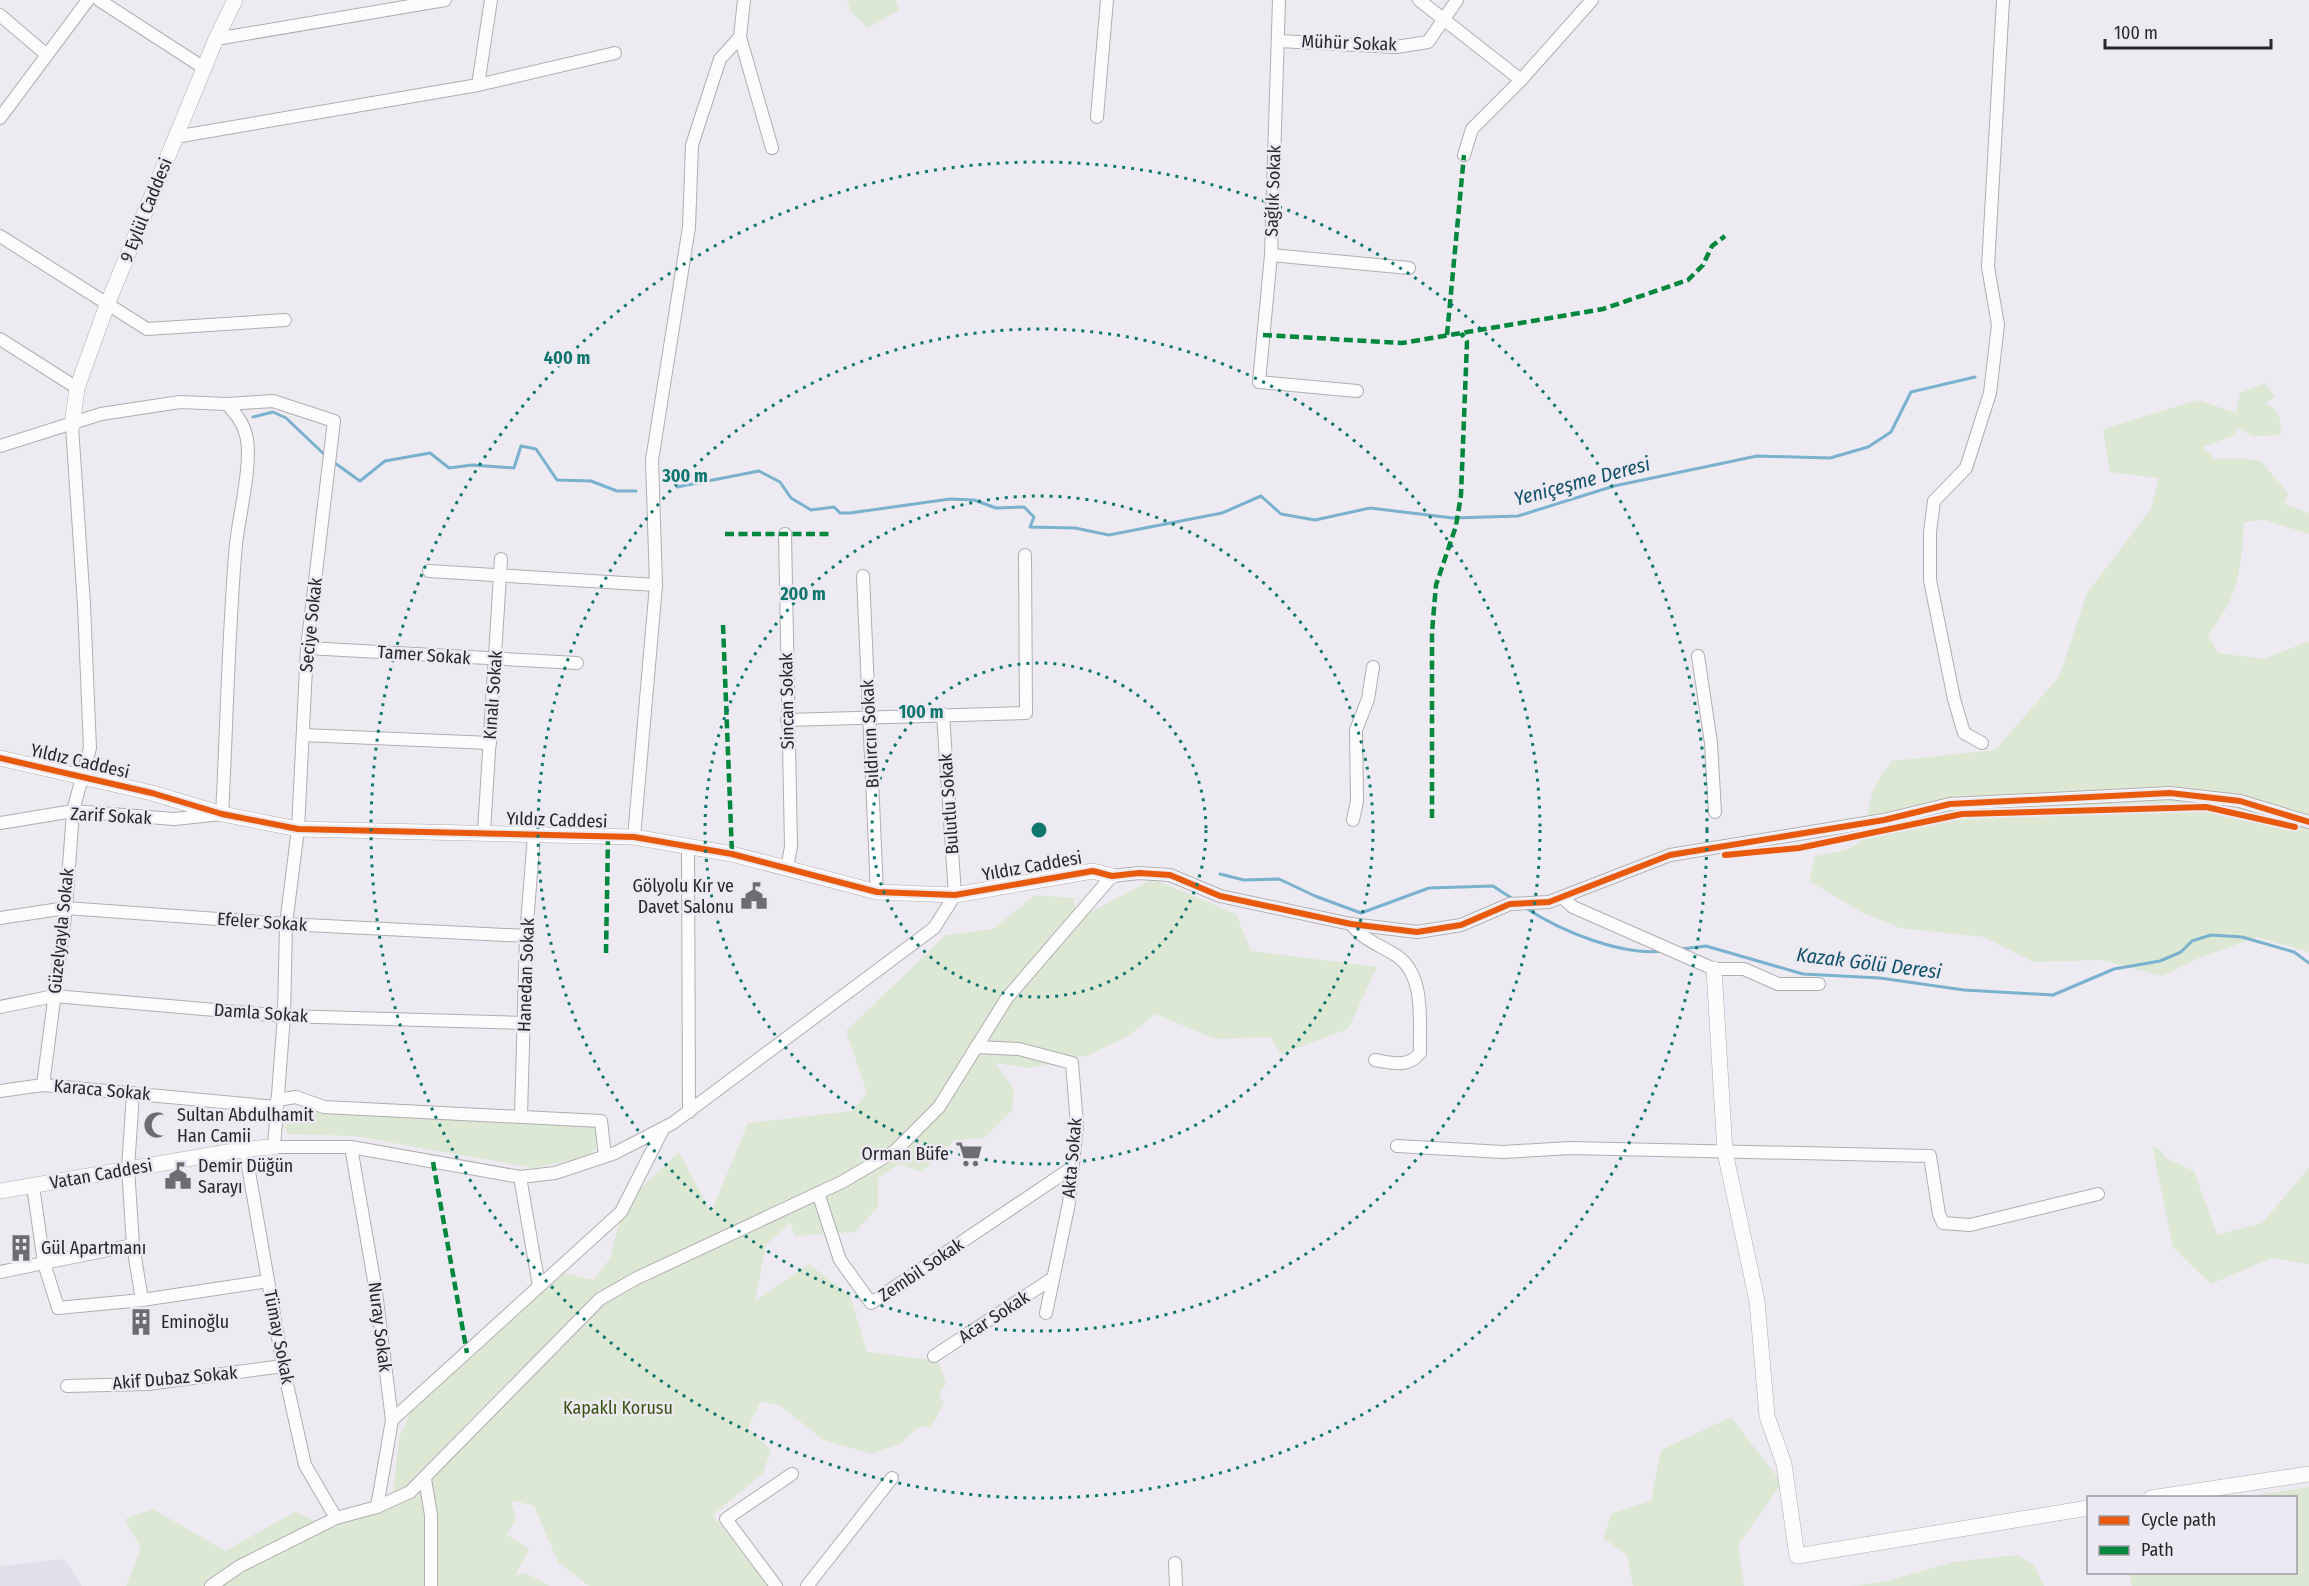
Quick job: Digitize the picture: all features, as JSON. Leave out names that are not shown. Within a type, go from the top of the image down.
[{"type":"street","points":[[0,118],[88,0]]},
{"type":"street","points":[[99,0],[204,68]]},
{"type":"street","name":"9 Eylül Caddesi","points":[[72,426],[77,388],[107,305],[216,39],[236,0]]},
{"type":"street","points":[[216,39],[445,0]]},
{"type":"street","points":[[478,85],[491,0]]},
{"type":"street","points":[[744,0],[740,37],[772,148]]},
{"type":"street","points":[[1097,117],[1107,0]]},
{"type":"street","name":"Sağlık Sokak","points":[[1279,0],[1271,255],[1258,382],[1357,391]]},
{"type":"street","points":[[1419,0],[1521,80]]},
{"type":"street","name":"Mühür Sokak","points":[[1278,40],[1396,47],[1428,42],[1456,0]]},
{"type":"street","points":[[1464,155],[1472,129],[1521,80],[1592,0]]},
{"type":"street","points":[[1982,743],[1964,733],[1954,699],[1929,580],[1930,532],[1934,501],[1966,468],[1990,393],[1998,325],[1988,267],[2003,0]]},
{"type":"street","points":[[0,15],[47,55]]},
{"type":"street","points":[[634,837],[656,585],[652,460],[689,227],[693,146],[720,59],[740,37]]},
{"type":"street","points":[[175,137],[478,85],[615,53]]},
{"type":"street","points":[[0,236],[147,329],[285,320]]},
{"type":"street","points":[[1271,255],[1409,268]]},
{"type":"street","points":[[0,339],[77,388]]},
{"type":"street","name":"Seciye Sokak","points":[[226,405],[273,401],[334,421],[307,648],[297,829],[286,924],[284,1016],[274,1146]]},
{"type":"street","points":[[0,436],[6,445],[72,426],[101,414],[180,402],[226,405],[238,415],[247,436],[247,459],[229,642],[222,814]]},
{"type":"street","name":"Güzelyayla Sokak","points":[[43,1085],[66,908],[73,811],[90,748],[84,605],[72,426]]},
{"type":"street","name":"Sincan Sokak","points":[[785,534],[791,847],[787,868]]},
{"type":"street","points":[[787,720],[1026,712],[1025,555]]},
{"type":"street","name":"Kınalı Sokak","points":[[484,832],[501,559]]},
{"type":"street","points":[[429,571],[656,585]]},
{"type":"street","name":"Bıldırcın Sokak","points":[[863,576],[877,892]]},
{"type":"street","name":"Tamer Sokak","points":[[307,648],[577,663]]},
{"type":"street","points":[[1698,656],[1711,743],[1715,812]]},
{"type":"street","points":[[1353,820],[1357,801],[1356,730],[1368,699],[1373,667]]},
{"type":"street","name":"Bulutlu Sokak","points":[[943,714],[955,895]]},
{"type":"street","points":[[303,735],[490,743]]},
{"type":"street","name":"Yıldız Caddesi","points":[[0,758],[152,793],[222,814],[297,829],[634,837],[688,846],[787,868],[877,892],[955,895],[1093,871],[1112,876]]},
{"type":"street","points":[[211,1586],[240,1566],[336,1518],[377,1507],[410,1492],[600,1299],[637,1278],[818,1193],[895,1151],[939,1107],[1007,998],[1112,876],[1139,873],[1170,875],[1220,896],[1351,924],[1417,932],[1461,925],[1510,904],[1550,902],[1670,855],[1884,820],[1950,804],[2170,793],[2240,801],[2309,822]]},
{"type":"street","name":"Zarif Sokak","points":[[0,823],[73,811],[174,819],[222,814]]},
{"type":"street","name":"Hanedan Sokak","points":[[521,1116],[525,936],[534,835]]},
{"type":"street","points":[[688,846],[689,1112]]},
{"type":"street","points":[[274,1146],[351,1147],[520,1177],[555,1173],[605,1156],[663,1129],[689,1112],[934,928],[955,895]]},
{"type":"street","points":[[1562,897],[1573,907],[1714,969],[1743,969],[1778,984],[1819,984]]},
{"type":"street","name":"Efeler Sokak","points":[[0,918],[66,908],[286,924],[525,936]]},
{"type":"street","points":[[1351,924],[1359,936],[1399,957],[1413,975],[1418,998],[1420,1053],[1413,1062],[1401,1064],[1375,1060]]},
{"type":"street","points":[[1714,969],[1725,1152],[1757,1301],[1767,1416],[1784,1464],[1797,1556],[2087,1508]]},
{"type":"street","name":"Damla Sokak","points":[[0,1007],[54,996],[284,1016],[524,1023]]},
{"type":"street","name":"Akta Sokak","points":[[976,1047],[1019,1049],[1072,1063],[1077,1125],[1073,1167],[1069,1203],[1046,1313]]},
{"type":"street","name":"Karaca Sokak","points":[[0,1091],[43,1085],[277,1103],[296,1097],[324,1107],[601,1121],[605,1156]]},
{"type":"street","points":[[133,1093],[128,1168],[133,1245],[142,1300]]},
{"type":"street","points":[[392,1420],[621,1212],[663,1129]]},
{"type":"street","name":"Vatan Caddesi","points":[[0,1191],[128,1168],[274,1146]]},
{"type":"street","points":[[1397,1146],[1503,1152],[1570,1148],[1930,1156],[1939,1214],[1943,1223],[1970,1225],[2098,1194]]},
{"type":"street","name":"Nuray Sokak","points":[[351,1147],[376,1292],[392,1420],[377,1507]]},
{"type":"street","name":"Tümay Sokak","points":[[245,1149],[283,1366],[305,1465],[336,1518]]},
{"type":"street","name":"Zembil Sokak","points":[[818,1193],[840,1260],[871,1303],[1073,1167]]},
{"type":"street","points":[[520,1177],[539,1286]]},
{"type":"street","points":[[33,1186],[44,1263],[58,1308],[142,1300],[268,1281]]},
{"type":"street","points":[[0,1272],[133,1245]]},
{"type":"street","name":"Acar Sokak","points":[[934,1356],[1053,1278]]},
{"type":"street","name":"Akif Dubaz Sokak","points":[[67,1386],[148,1384],[283,1366]]},
{"type":"street","points":[[776,1586],[726,1519],[792,1474]]},
{"type":"street","points":[[2158,1496],[2309,1474]]},
{"type":"street","points":[[807,1586],[892,1478]]},
{"type":"street","points":[[425,1479],[431,1515],[431,1586]]},
{"type":"street","points":[[1174,1563],[1176,1586]]},
{"type":"shaded area","points":[[64,1559],[82,1586],[0,1586],[0,1566]]},
{"type":"green space","points":[[847,0],[896,0],[899,10],[868,28],[851,12]]},
{"type":"green space","points":[[2265,383],[2275,397],[2265,403],[2274,408],[2279,416],[2281,435],[2253,436],[2237,428],[2235,435],[2203,447],[2215,459],[2261,461],[2288,493],[2284,504],[2309,513],[2309,534],[2265,520],[2244,522],[2239,569],[2232,595],[2208,635],[2218,653],[2264,659],[2309,641],[2309,952],[2257,937],[2199,958],[2162,976],[2102,960],[2034,962],[1984,937],[1900,928],[1863,913],[1809,881],[1815,856],[1846,849],[1860,840],[1864,833],[1873,790],[1892,761],[1995,750],[2059,677],[2087,593],[2151,509],[2159,478],[2110,472],[2103,429],[2198,400],[2236,413],[2240,393]]},
{"type":"green space","name":"Kapaklı Korusu","points":[[1153,879],[1236,914],[1251,951],[1377,967],[1348,1029],[1281,1054],[1270,1037],[1216,1039],[1155,1014],[1130,1035],[1089,1055],[1030,1068],[995,1063],[1014,1089],[1012,1110],[984,1138],[955,1140],[922,1172],[899,1164],[878,1178],[878,1207],[855,1232],[795,1236],[790,1223],[766,1245],[755,1301],[809,1264],[850,1296],[867,1352],[938,1361],[946,1382],[939,1396],[944,1402],[931,1428],[920,1426],[901,1443],[872,1454],[823,1440],[781,1406],[761,1401],[748,1428],[771,1450],[763,1473],[713,1515],[768,1586],[589,1586],[558,1562],[534,1506],[511,1500],[516,1520],[506,1534],[529,1549],[515,1576],[526,1573],[549,1586],[126,1586],[141,1549],[125,1519],[153,1509],[225,1551],[295,1512],[332,1528],[392,1504],[399,1438],[411,1411],[564,1273],[594,1280],[610,1258],[619,1224],[637,1192],[679,1152],[711,1213],[748,1123],[852,1111],[867,1093],[846,1031],[946,935],[993,929],[1035,895],[1073,898],[1078,919]]},
{"type":"green space","points":[[291,1111],[590,1124],[597,1131],[596,1148],[588,1156],[534,1168],[355,1136],[288,1134],[284,1126]]},
{"type":"green space","points":[[2152,1145],[2162,1151],[2164,1157],[2194,1171],[2217,1235],[2262,1223],[2309,1168],[2309,1264],[2272,1258],[2211,1284],[2173,1247]]},
{"type":"green space","points":[[1731,1417],[1782,1483],[1738,1545],[1744,1586],[1633,1586],[1627,1555],[1603,1538],[1612,1513],[1651,1501],[1661,1450]]},
{"type":"green space","points":[[2309,1487],[2309,1586],[2132,1586],[2129,1574],[2297,1574],[2297,1496],[2249,1496]]},
{"type":"green space","points":[[2016,1555],[2033,1564],[2044,1586],[1853,1586],[1887,1581],[1954,1562]]},
{"type":"waterway","name":"Yeniçeşme Deresi","points":[[677,487],[759,471],[780,482],[791,498],[811,510],[834,507],[840,513],[850,513],[950,499],[974,500],[996,508],[1024,507],[1034,517],[1030,527],[1075,528],[1109,535],[1222,513],[1261,496],[1281,514],[1315,520],[1370,508],[1453,518],[1518,516],[1614,486],[1757,456],[1830,458],[1868,447],[1891,432],[1911,392],[1975,377]]},
{"type":"waterway","name":"Yeniçeşme Deresi","points":[[253,417],[273,412],[286,418],[327,457]]},
{"type":"waterway","name":"Yeniçeşme Deresi","points":[[332,461],[360,481],[385,461],[430,453],[449,468],[472,465],[514,468],[521,446],[536,449],[557,480],[591,481],[617,491],[636,491]]},
{"type":"waterway","name":"Kazak Gölü Deresi","points":[[1220,874],[1244,880],[1279,879],[1315,896],[1361,913],[1429,888],[1493,886],[1513,899]]},
{"type":"waterway","name":"Kazak Gölü Deresi","points":[[1526,908],[1573,933],[1611,946],[1647,952],[1663,951]]},
{"type":"waterway","name":"Kazak Gölü Deresi","points":[[1682,949],[1706,946],[1803,974],[1880,978],[1964,990],[2053,995],[2114,969],[2160,961],[2181,952],[2192,941],[2211,935],[2242,937],[2294,952],[2309,963]]},
{"type":"marked path","points":[[1447,335],[1464,155]]},
{"type":"marked path","points":[[1263,335],[1402,343],[1603,309],[1688,280],[1703,265],[1712,246],[1725,236]]},
{"type":"marked path","points":[[1432,818],[1432,632],[1436,585],[1456,526],[1461,495],[1467,342],[1461,333]]},
{"type":"marked path","points":[[725,534],[830,534]]},
{"type":"marked path","points":[[723,625],[732,854]]},
{"type":"marked path","points":[[606,953],[608,837]]},
{"type":"marked path","points":[[433,1162],[467,1353]]},
{"type":"cycle path","points":[[0,758],[152,793],[222,814],[298,829],[634,837],[732,854],[877,892],[955,895],[1093,871],[1112,876],[1139,873],[1170,875],[1220,896],[1351,924],[1417,932],[1461,925],[1510,904],[1549,902],[1670,855],[1884,820],[1950,804],[2170,793],[2240,801],[2309,822]]},
{"type":"cycle path","points":[[1725,855],[1799,848],[1962,814],[2206,807],[2295,827]]},
{"type":"place","name":"Gölyolu Kır ve Davet Salonu","points":[[754,896]]},
{"type":"place","name":"Sultan Abdulhamit Han Camii","points":[[157,1125]]},
{"type":"place","name":"Orman Büfe","points":[[969,1154]]},
{"type":"place","name":"Demir Düğün Sarayı","points":[[178,1176]]},
{"type":"place","name":"Gül Apartmanı","points":[[21,1248]]},
{"type":"place","name":"Eminoğlu","points":[[141,1322]]}]
